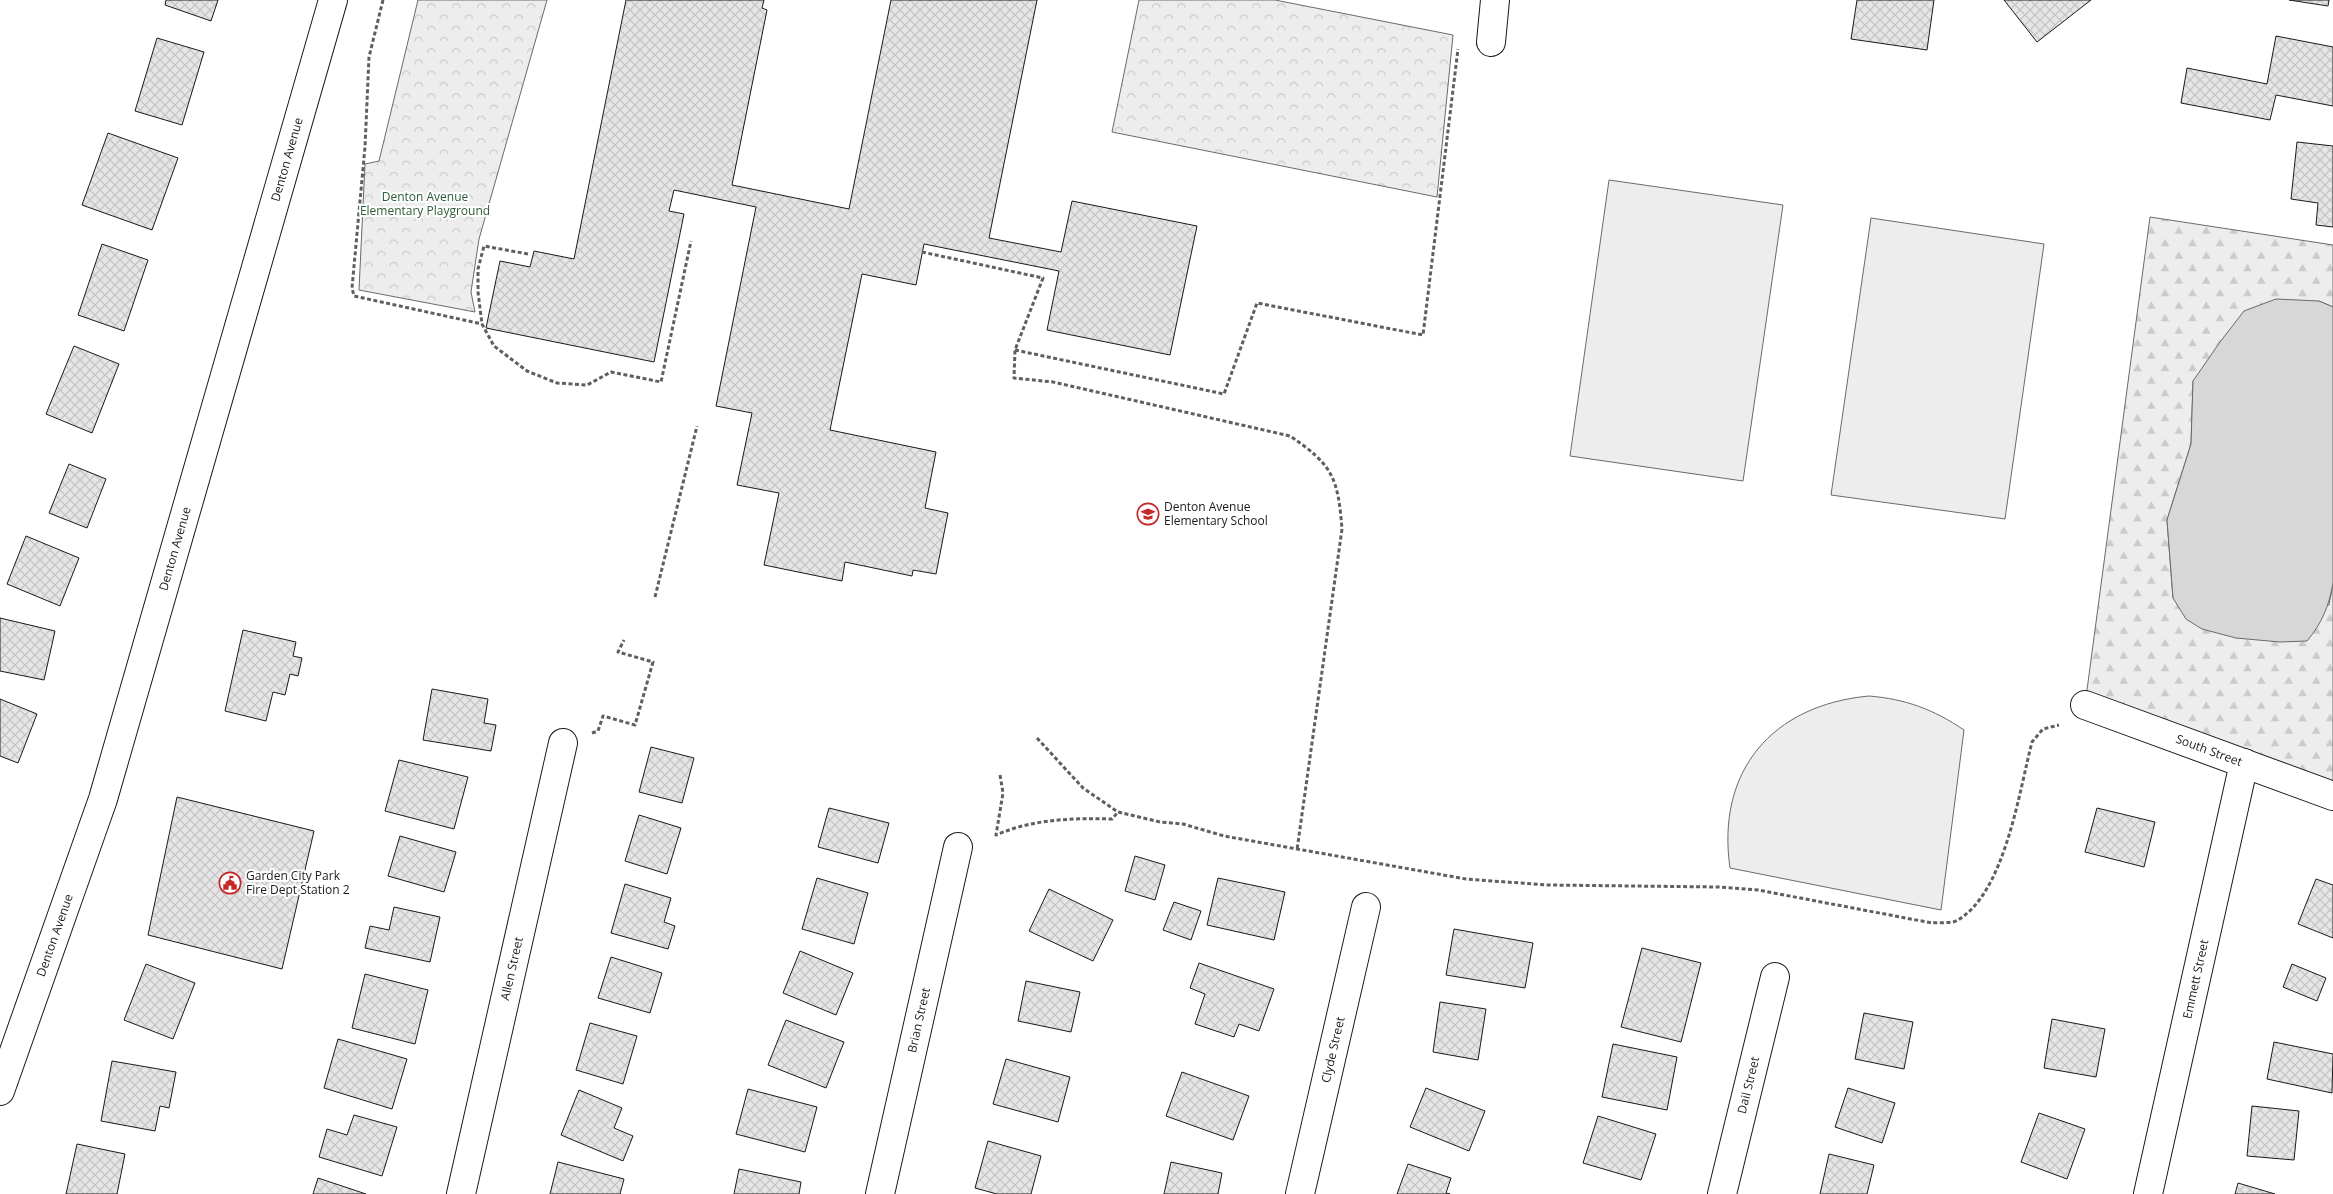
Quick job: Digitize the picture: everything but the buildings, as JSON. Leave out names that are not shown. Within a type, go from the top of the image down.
[{"type":"street","name":"Denton Avenue","points":[[0,1092],[103,799],[332,0]]},
{"type":"street","points":[[1491,42],[1495,0]]},
{"type":"street","name":"South Street","points":[[2085,705],[2333,796]]},
{"type":"street","name":"Allen Street","points":[[461,1194],[563,743]]},
{"type":"street","name":"Emmett Street","points":[[2148,1194],[2244,763]]},
{"type":"street","name":"Brian Street","points":[[880,1194],[958,847]]},
{"type":"street","name":"Clyde Street","points":[[1300,1194],[1366,907]]},
{"type":"street","name":"Dail Street","points":[[1722,1194],[1775,977]]},
{"type":"path","points":[[383,0],[369,57],[365,147],[352,288],[354,296],[482,324]]},
{"type":"path","points":[[1016,350],[1224,394],[1257,303],[1423,335],[1458,44]]},
{"type":"path","points":[[528,254],[484,246],[478,269],[478,292],[482,324],[494,346],[527,371],[557,383],[587,385],[611,372],[661,382],[691,240]]},
{"type":"path","points":[[922,252],[1043,278],[1016,350],[1014,378],[1052,382],[1290,436],[1315,453],[1332,474],[1339,495],[1342,529],[1297,850]]},
{"type":"path","points":[[655,597],[697,426]]},
{"type":"path","points":[[563,743],[598,731],[603,716],[634,725],[653,662],[618,652],[624,640]]},
{"type":"path","points":[[1037,738],[1083,788],[1118,812],[1160,822],[1183,824],[1224,836],[1466,879],[1547,885],[1719,887],[1758,890],[1932,923],[1957,921],[1976,905],[1994,876],[2006,844],[2032,742],[2043,729],[2060,725],[2085,705]]},
{"type":"path","points":[[1000,775],[1003,792],[996,835],[1016,826],[1062,818],[1112,819],[1118,812]]},
{"type":"green space","name":"Denton Avenue Elementary Playground","points":[[418,0],[547,0],[479,239],[471,292],[475,312],[359,290],[365,164],[379,161]]},
{"type":"green space","points":[[1139,0],[1275,0],[1453,35],[1437,197],[1112,132]]},
{"type":"green space","points":[[1609,180],[1783,205],[1743,481],[1570,456]]},
{"type":"green space","points":[[2150,217],[2333,245],[2333,307],[2319,301],[2193,381],[2191,444],[2167,520],[2173,598],[2329,605],[2333,583],[2333,796],[2085,705]]},
{"type":"green space","points":[[1871,218],[2044,244],[2005,519],[1831,495]]},
{"type":"green space","points":[[1869,696],[1882,697],[1918,706],[1941,716],[1964,730],[1941,910],[1730,868],[1728,833],[1732,801],[1742,773],[1758,749],[1779,729],[1804,713],[1835,702]]},
{"type":"shaded area","points":[[2276,299],[2319,301],[2333,307],[2333,583],[2324,614],[2317,628],[2307,641],[2280,642],[2236,638],[2202,629],[2186,619],[2173,598],[2167,520],[2191,444],[2193,381],[2244,311]]},
{"type":"place","name":"Denton Avenue Elementary School","points":[[1148,514]]},
{"type":"place","name":"Garden City Park Fire Dept Station 2","points":[[230,883]]}]
